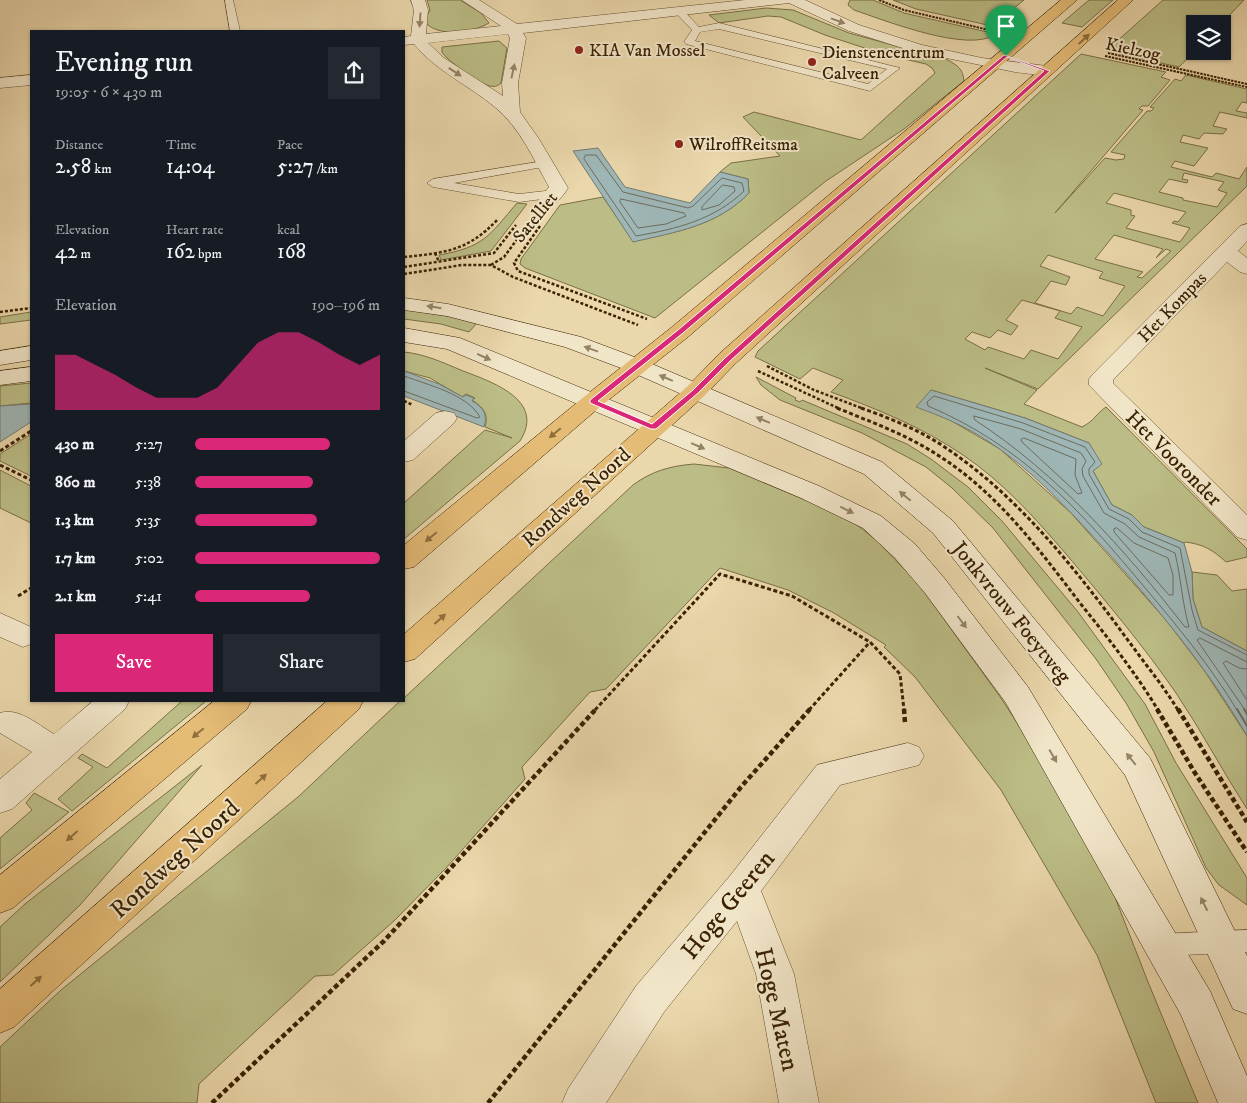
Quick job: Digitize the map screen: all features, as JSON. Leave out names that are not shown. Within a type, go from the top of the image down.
[{"type":"main road","points":[[405,559],[593,401],[680,332],[1001,61],[1024,38],[1070,0]]},
{"type":"main road","name":"Rondweg Noord","points":[[405,650],[653,427],[696,391],[734,353],[1126,0]]},
{"type":"main road","points":[[0,898],[235,702]]},
{"type":"main road","name":"Rondweg Noord","points":[[0,1014],[347,702]]},
{"type":"street","points":[[418,0],[421,10],[411,41],[785,0]]},
{"type":"street","points":[[469,0],[500,18],[514,29]]},
{"type":"street","points":[[794,0],[822,15],[892,41],[1047,71]]},
{"type":"street","points":[[835,4],[854,15],[896,30],[1001,61]]},
{"type":"street","name":"Satelliet","points":[[512,114],[510,83],[518,38],[514,29]]},
{"type":"street","name":"Satelliet","points":[[411,41],[439,62],[479,87],[512,114],[559,188],[549,205]]},
{"type":"street","points":[[0,83],[30,80]]},
{"type":"street","points":[[1236,238],[1247,268]]},
{"type":"street","name":"Het Kompas","points":[[1101,386],[1100,379],[1139,335],[1236,238]]},
{"type":"street","name":"Jonkvrouw Foeytweg","points":[[405,304],[448,310],[573,342],[637,366],[873,468],[943,527],[1138,767],[1235,942],[1247,996]]},
{"type":"street","name":"Jonkvrouw Foeytweg","points":[[405,335],[452,343],[810,492],[872,522],[905,551],[935,586],[1017,695],[1196,1004],[1238,1103]]},
{"type":"street","points":[[0,358],[30,353]]},
{"type":"street","points":[[0,378],[30,374]]},
{"type":"street","name":"Het Vooronder","points":[[1101,386],[1247,530]]},
{"type":"street","points":[[405,453],[445,418]]},
{"type":"street","points":[[0,799],[113,702]]},
{"type":"street","points":[[9,723],[56,751]]},
{"type":"street","name":"Hoge Geeren","points":[[582,1103],[650,1000],[742,888],[829,774],[908,756]]},
{"type":"street","name":"Hoge Maten","points":[[742,888],[775,974],[799,1103]]},
{"type":"lane","points":[[229,0],[235,30]]},
{"type":"lane","points":[[680,12],[697,30]]},
{"type":"lane","points":[[719,26],[896,68],[870,88],[689,42],[697,30],[719,26]]},
{"type":"lane","points":[[544,164],[433,183],[549,205]]},
{"type":"lane","points":[[1162,945],[1235,942]]},
{"type":"path","points":[[879,0],[904,10],[1024,38]]},
{"type":"path","name":"Kielzog","points":[[1072,49],[1247,85]]},
{"type":"path","points":[[1101,52],[1247,85]]},
{"type":"path","points":[[405,267],[494,254],[536,199],[549,205],[514,263],[518,271],[680,332]]},
{"type":"path","name":"Satelliet","points":[[491,265],[504,256],[549,205]]},
{"type":"path","points":[[405,257],[435,253],[473,244],[498,219],[489,217]]},
{"type":"path","points":[[435,253],[439,262]]},
{"type":"path","points":[[0,312],[30,308]]},
{"type":"path","points":[[734,353],[776,369],[814,390],[904,424],[948,449],[974,468],[1007,498],[1040,530],[1101,604],[1177,708],[1247,822]]},
{"type":"path","points":[[0,451],[30,432]]},
{"type":"path","points":[[0,465],[30,480]]},
{"type":"path","points":[[212,1103],[384,942],[720,574],[792,596],[870,642],[900,674],[908,756]]},
{"type":"path","points":[[488,1103],[741,787],[870,642]]},
{"type":"green space","points":[[427,0],[460,0],[481,13],[489,23],[464,31],[446,32],[437,30],[424,21],[430,10]]},
{"type":"green space","points":[[850,0],[873,0],[904,13],[996,34],[983,39],[947,38],[905,27],[854,10],[848,5]]},
{"type":"green space","points":[[893,0],[1024,0],[992,26],[916,9]]},
{"type":"green space","points":[[1089,0],[1113,0],[1082,27],[1062,23]]},
{"type":"green space","points":[[1163,0],[1244,0],[1230,15],[1186,15],[1186,60],[1179,67],[1106,51]]},
{"type":"green space","points":[[766,8],[793,10],[849,33],[948,60],[959,68],[964,81],[904,129],[826,181],[655,318],[525,268],[520,264],[521,259],[560,205],[603,197],[633,241],[695,226],[710,220],[737,204],[749,193],[748,179],[720,172],[731,163],[780,156],[743,117],[754,112],[861,140],[935,73],[926,64],[883,54],[825,35],[781,17],[768,16],[719,23],[709,15]]},
{"type":"green space","points":[[499,41],[507,48],[501,83],[494,86],[485,84],[471,76],[456,66],[442,52],[442,47]]},
{"type":"green space","points":[[1081,54],[1166,72],[1161,77],[1170,80],[1148,106],[1142,106],[1139,109],[1143,110],[1055,213],[1105,158],[1124,159],[1125,155],[1111,152],[1147,111],[1151,111],[1154,108],[1150,107],[1175,79],[1181,81],[1186,75],[1247,89],[1247,103],[1242,102],[1236,111],[1247,113],[1247,118],[1220,112],[1213,126],[1227,129],[1223,134],[1204,133],[1199,139],[1183,135],[1180,142],[1208,148],[1194,166],[1175,161],[1171,167],[1212,177],[1216,173],[1239,179],[1247,167],[1247,186],[1038,389],[985,368],[1037,390],[1024,404],[1082,427],[1106,407],[1247,549],[1247,557],[1226,562],[1202,546],[1184,543],[1144,527],[1132,515],[1112,505],[1093,471],[1089,443],[1025,418],[931,390],[943,416],[1000,449],[1071,513],[1166,620],[1204,670],[1247,736],[1247,809],[1185,707],[1150,657],[1066,554],[1005,489],[963,455],[932,436],[882,412],[831,392],[843,380],[813,368],[800,379],[755,357],[758,351]],"holes":[[[1184,173],[1224,182],[1218,190],[1227,193],[1217,207],[1183,200],[1183,198],[1159,192],[1169,179],[1187,183],[1188,180],[1182,179]],[[1114,193],[1186,212],[1178,222],[1174,221],[1172,223],[1190,228],[1180,242],[1126,228],[1135,216],[1131,215],[1131,210],[1106,203]],[[1114,235],[1163,249],[1156,258],[1166,249],[1171,251],[1142,278],[1137,277],[1143,272],[1095,259]],[[1048,255],[1103,272],[1099,278],[1125,286],[1103,316],[1077,307],[1071,314],[1035,303],[1051,281],[1066,285],[1070,277],[1040,266]],[[1022,300],[1060,311],[1055,318],[1082,327],[1058,359],[1031,350],[1024,359],[988,347],[985,350],[965,339],[972,332],[990,338],[998,330],[1011,335],[1018,326],[1006,320]]]},
{"type":"green space","points":[[517,203],[527,204],[491,251],[441,260],[439,255],[476,244],[492,232]]},
{"type":"green space","points":[[405,309],[477,323],[469,332],[441,324],[405,319]]},
{"type":"green space","points":[[30,312],[30,320],[0,324],[0,317]]},
{"type":"green space","points":[[405,352],[434,359],[501,387],[521,404],[526,414],[526,427],[520,441],[405,538],[405,502],[485,430],[512,438],[485,427],[486,415],[482,408],[472,400],[475,398],[466,394],[462,397],[430,378],[405,371]]},
{"type":"green space","points":[[756,377],[796,398],[795,400],[800,402],[802,400],[907,444],[931,459],[968,487],[1002,521],[1078,612],[1145,704],[1176,763],[1247,878],[1247,905],[1219,885],[1206,868],[1154,752],[1126,703],[1096,659],[993,528],[952,488],[926,467],[862,433],[780,400],[761,385]]},
{"type":"green space","points":[[30,383],[30,403],[0,406],[0,386]]},
{"type":"green space","points":[[30,435],[30,476],[0,461],[0,454]]},
{"type":"green space","points":[[694,464],[729,468],[834,512],[857,525],[876,540],[917,582],[1001,698],[1041,760],[1104,869],[1198,1103],[1156,1103],[1097,955],[1001,790],[915,677],[884,647],[886,645],[834,613],[788,590],[720,568],[606,689],[590,692],[522,767],[525,779],[447,867],[395,920],[333,975],[315,976],[199,1084],[197,1103],[0,1103],[0,1047],[61,990],[298,797],[399,702],[405,702],[405,697],[633,485],[647,476],[677,466]]},
{"type":"green space","points":[[0,470],[30,485],[30,523],[0,508]]},
{"type":"green space","points":[[1192,572],[1217,575],[1232,591],[1247,589],[1247,651],[1202,627],[1193,599]]},
{"type":"green space","points":[[181,702],[205,702],[72,811],[58,799],[93,767],[78,758],[82,754],[107,768]]},
{"type":"green space","points":[[202,765],[80,905],[0,982],[0,927],[25,904]]},
{"type":"green space","points":[[34,793],[69,812],[0,869],[0,838],[32,810],[26,803]]},
{"type":"water","points":[[598,148],[625,187],[690,203],[720,172],[748,179],[749,193],[737,204],[710,220],[680,231],[633,242],[573,151]]},
{"type":"water","points":[[405,371],[439,384],[463,397],[466,395],[474,398],[472,401],[484,411],[484,427],[405,396]]},
{"type":"water","points":[[931,390],[1025,418],[1089,443],[1102,464],[1093,471],[1112,505],[1132,515],[1144,527],[1184,543],[1192,572],[1193,599],[1202,627],[1247,651],[1247,736],[1198,661],[1161,614],[1122,568],[1062,503],[1019,464],[988,441],[953,422],[916,407]]},
{"type":"water","points":[[30,404],[30,423],[0,442],[0,406]]},
{"type":"place","name":"KIA Van Mossel","points":[[579,50]]},
{"type":"place","name":"Dienstencentrum Calveen","points":[[812,62]]},
{"type":"place","name":"WilroffReitsma","points":[[679,144]]},
{"type":"route","points":[[1006,56],[1047,71],[727,359],[696,391],[653,427],[593,401],[680,332],[1006,56]]}]
